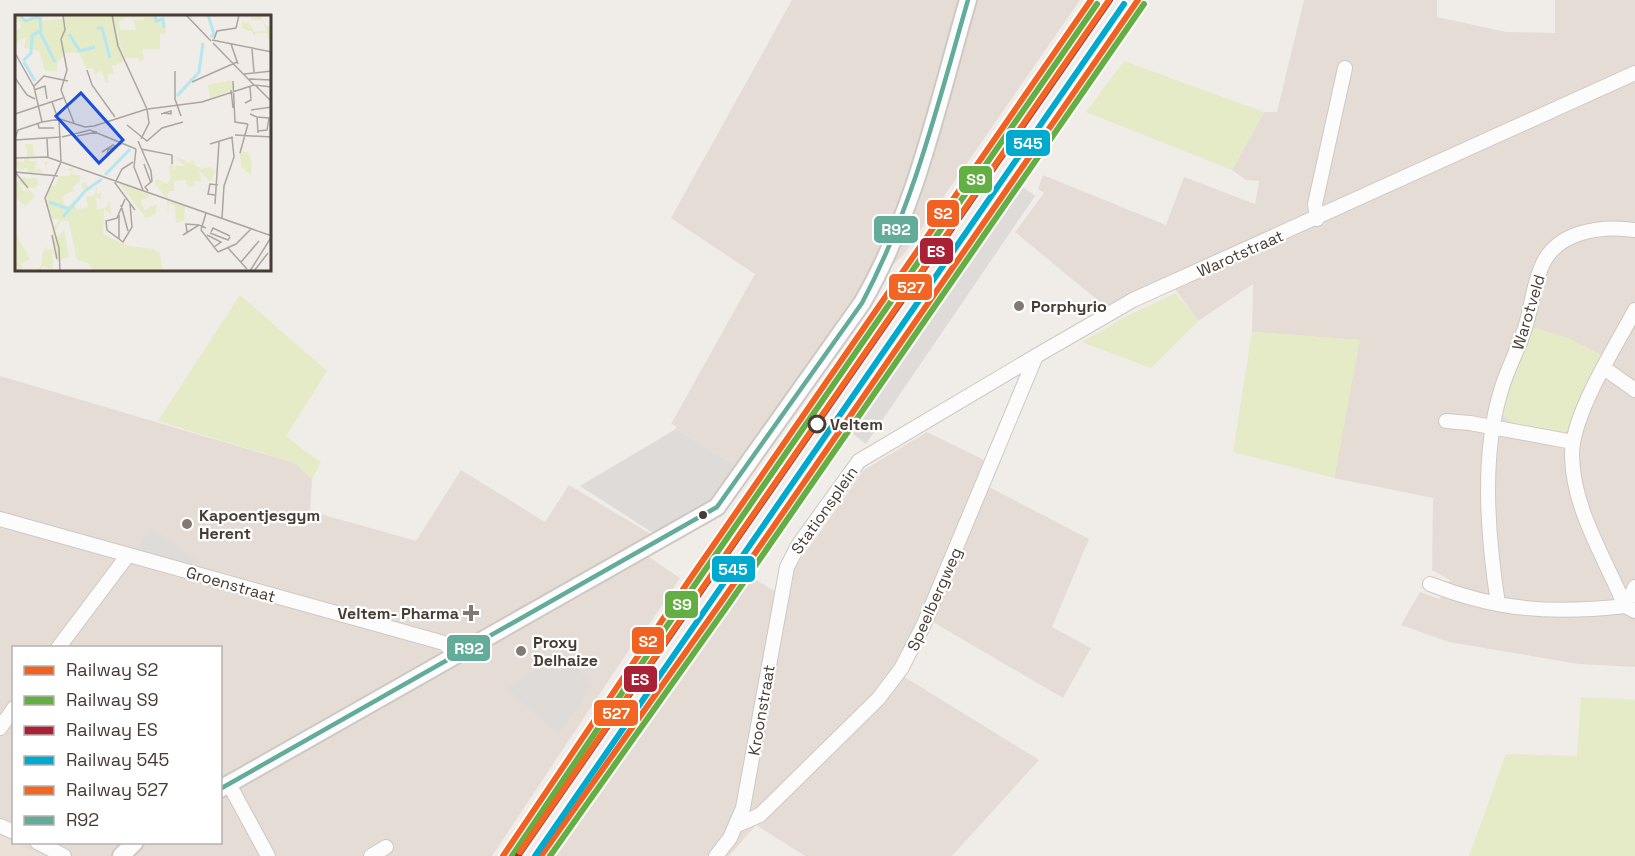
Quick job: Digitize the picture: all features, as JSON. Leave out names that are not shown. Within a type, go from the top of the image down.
[{"type":"street","points":[[268,856],[225,787],[717,507],[862,303],[896,237],[968,0]]},
{"type":"street","points":[[1317,219],[1315,204],[1345,68]]},
{"type":"street","name":"Warotstraat","points":[[859,461],[1133,300],[1317,219],[1635,73]]},
{"type":"street","name":"Warotveld","points":[[1498,604],[1488,502],[1494,427],[1500,392],[1524,332],[1541,267],[1551,249],[1584,231],[1614,228],[1635,230]]},
{"type":"street","points":[[1630,609],[1579,499],[1572,456],[1582,414],[1635,309]]},
{"type":"street","name":"Speelbergweg","points":[[737,825],[760,815],[878,699],[901,669],[928,614],[1036,356]]},
{"type":"street","points":[[1604,368],[1635,390]]},
{"type":"street","points":[[1446,421],[1494,427],[1574,442]]},
{"type":"street","name":"Stationsplein","points":[[790,559],[859,461]]},
{"type":"street","name":"Groenstraat","points":[[0,519],[444,643],[458,656]]},
{"type":"street","points":[[60,646],[128,555]]},
{"type":"street","name":"Kroonstraat","points":[[716,856],[737,825],[743,807],[790,559]]},
{"type":"street","points":[[1431,584],[1472,599],[1542,611],[1630,609]]},
{"type":"street","points":[[1630,609],[1635,587]]},
{"type":"street","points":[[0,728],[12,711]]},
{"type":"street","points":[[743,807],[758,810],[772,802]]},
{"type":"street","points":[[39,844],[64,856]]},
{"type":"street","points":[[121,856],[134,844]]},
{"type":"street","points":[[371,856],[386,847]]},
{"type":"shaded area","points":[[792,0],[1080,0],[904,254],[853,305],[742,469],[671,424],[755,274],[671,218]]},
{"type":"shaded area","points":[[1304,0],[1437,0],[1437,17],[1506,32],[1555,33],[1555,0],[1635,0],[1635,667],[1579,664],[1449,642],[1401,625],[1420,592],[1440,599],[1450,580],[1432,570],[1433,498],[1334,478],[1359,340],[1252,332],[1253,284],[1198,321],[1169,280],[1106,307],[1015,232],[1044,193],[1038,189],[1043,175],[1166,225],[1184,177],[1255,204],[1259,181],[1246,180],[1232,170],[1264,112],[1277,112]]},
{"type":"shaded area","points":[[1019,184],[1035,196],[866,444],[848,430]]},
{"type":"shaded area","points":[[0,376],[295,463],[312,479],[310,511],[416,541],[461,470],[545,522],[569,485],[654,536],[634,547],[680,578],[638,641],[631,647],[492,856],[0,856]]},
{"type":"shaded area","points":[[676,429],[742,469],[720,497],[653,533],[580,486]]},
{"type":"shaded area","points":[[927,432],[984,460],[975,483],[991,488],[1089,539],[1052,627],[1091,648],[1063,698],[921,615],[889,674],[903,676],[1039,760],[952,856],[805,856],[756,825],[729,856],[553,856],[748,575],[789,600],[795,567],[864,470]]},
{"type":"shaded area","points":[[150,527],[197,559],[191,567],[135,553]]},
{"type":"shaded area","points":[[565,653],[593,686],[558,734],[505,687]]},
{"type":"shaded area","points":[[0,835],[12,841],[12,844],[18,844],[44,856],[0,856]]},
{"type":"green space","points":[[1124,61],[1264,112],[1232,170],[1086,112]]},
{"type":"green space","points":[[1176,293],[1198,321],[1151,368],[1082,342],[1129,315]]},
{"type":"green space","points":[[240,295],[327,371],[286,436],[321,463],[312,479],[295,463],[158,421]]},
{"type":"green space","points":[[1532,327],[1568,338],[1605,357],[1571,431],[1554,433],[1533,430],[1514,423],[1501,412]]},
{"type":"green space","points":[[1252,332],[1360,340],[1334,478],[1233,452]]},
{"type":"green space","points":[[1581,697],[1635,700],[1635,856],[1469,856],[1506,754],[1577,756]]},
{"type":"rail line","name":"S2","points":[[503,856],[690,579],[1091,0]]},
{"type":"rail line","name":"527","points":[[520,852],[1109,0]]},
{"type":"rail line","name":"ES","points":[[518,856],[1110,0]]},
{"type":"rail line","name":"S2","points":[[541,856],[722,601],[1138,0]]},
{"type":"rail line","name":"S9","points":[[512,856],[696,583],[1097,4]]},
{"type":"rail line","name":"545","points":[[535,856],[1124,4]]},
{"type":"rail line","name":"S9","points":[[550,856],[728,605],[1144,4]]},
{"type":"transit line","name":"R92","points":[[222,788],[717,507],[862,303],[880,267],[923,154],[968,0]]},
{"type":"place","name":"Porphyrio","points":[[1019,306]]},
{"type":"place","name":"Veltem","points":[[817,424]]},
{"type":"place","name":"Kapoentjesgym Herent","points":[[187,524]]},
{"type":"place","name":"Veltem- Pharma","points":[[471,613]]},
{"type":"place","name":"Proxy Delhaize","points":[[521,651]]}]
